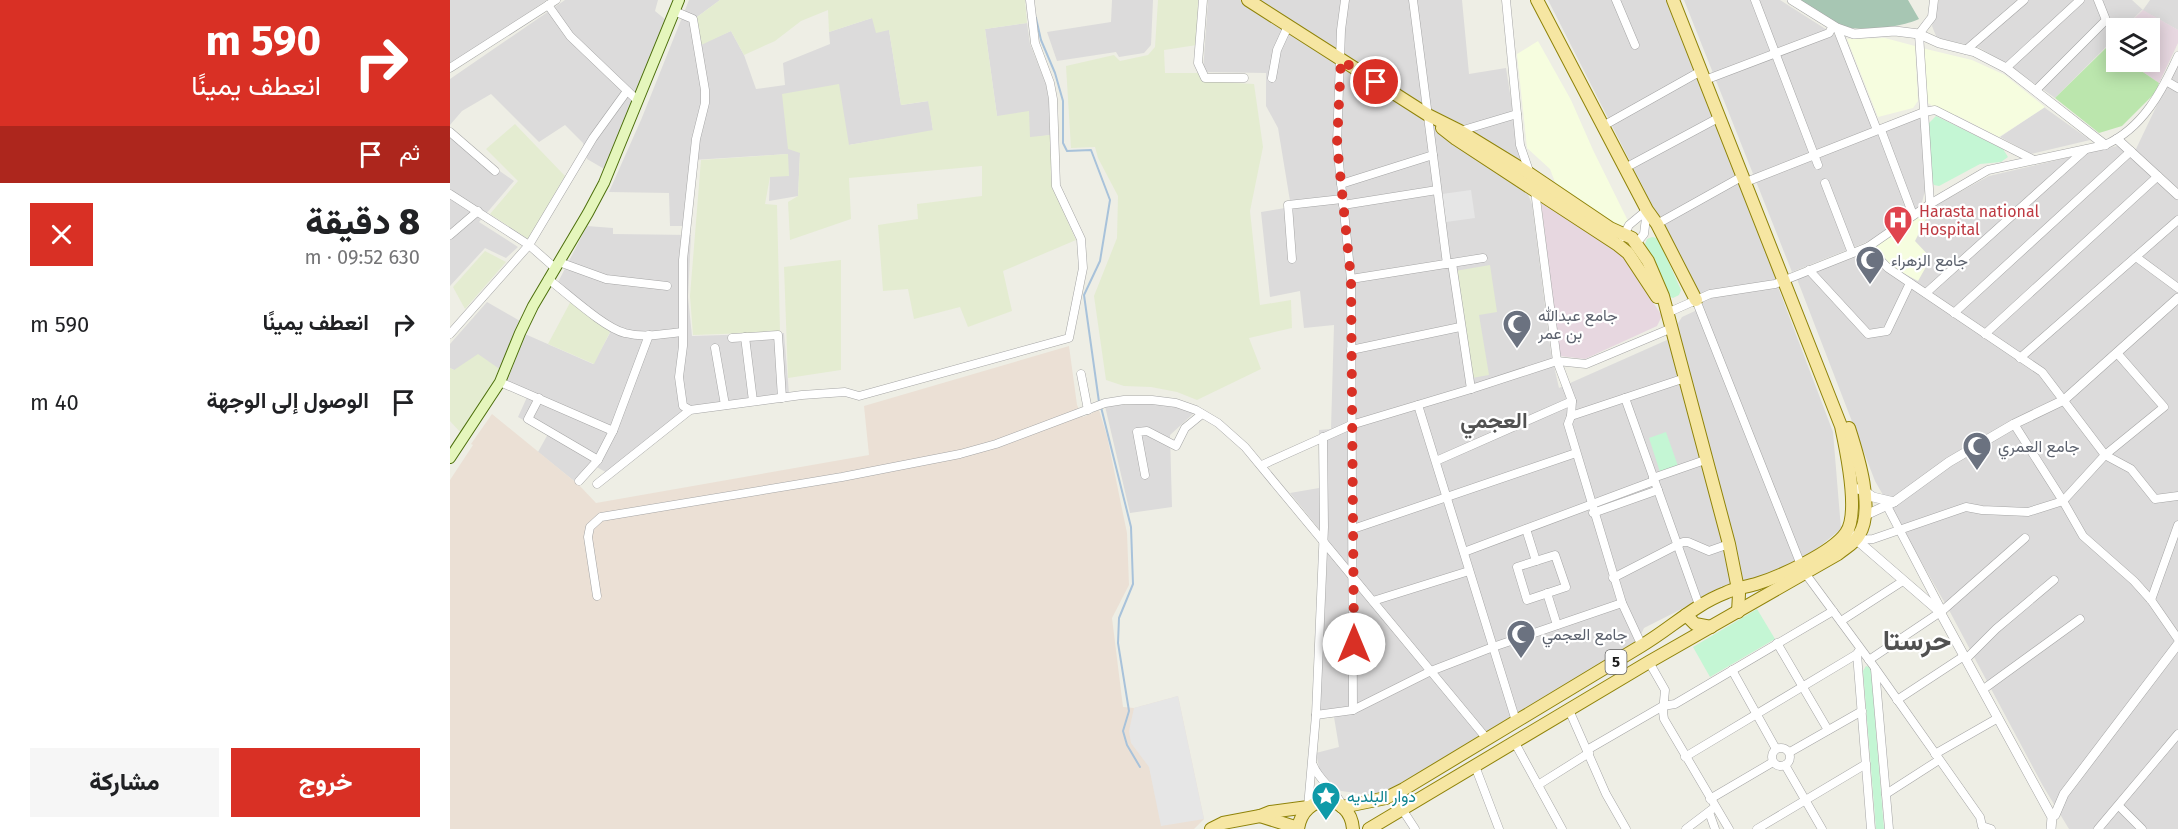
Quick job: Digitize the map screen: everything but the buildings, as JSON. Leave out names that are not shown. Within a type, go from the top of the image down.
[{"type":"main road","points":[[450,458],[500,382],[520,333],[548,279],[604,183],[679,0]]},
{"type":"main road","points":[[1248,0],[1428,115],[1460,131],[1530,174],[1610,228],[1627,244],[1667,313],[1672,328],[1729,544],[1738,588],[1738,612]]},
{"type":"main road","points":[[1537,0],[1647,210],[1658,224],[1696,300]]},
{"type":"main road","points":[[1673,0],[1706,76],[1787,279],[1841,426],[1849,462],[1866,515],[1863,528],[1851,536]]},
{"type":"main road","points":[[1680,0],[1720,117],[1747,178]]},
{"type":"main road","points":[[1428,115],[1456,139],[1536,192],[1627,244]]},
{"type":"main road","points":[[1851,536],[1850,520],[1857,489]]},
{"type":"main road","name":"5","points":[[1342,807],[1386,798],[1642,646],[1699,605],[1738,588],[1803,569],[1838,554],[1851,536]]},
{"type":"main road","name":"5","points":[[1369,829],[1649,662],[1738,612],[1803,569]]},
{"type":"main road","points":[[1686,615],[1695,624],[1711,627]]},
{"type":"main road","points":[[1534,731],[1543,719],[1544,705]]},
{"type":"main road","points":[[1211,829],[1223,823],[1270,812],[1308,807],[1325,801],[1342,807],[1349,813],[1353,829]]},
{"type":"main road","points":[[1260,816],[1298,829],[1299,820],[1308,807]]},
{"type":"street","points":[[450,68],[556,0]]},
{"type":"street","points":[[597,484],[690,410],[845,392],[859,396],[1071,340],[1083,268],[1081,239],[1056,186],[1053,99],[1050,83],[1035,43],[1030,0]]},
{"type":"street","points":[[1203,0],[1198,63],[1205,78],[1245,78]]},
{"type":"street","points":[[1345,0],[1341,30],[1337,144],[1351,279],[1353,710]]},
{"type":"street","points":[[1413,0],[1437,190],[1471,389]]},
{"type":"street","points":[[1506,0],[1520,145],[1536,192],[1557,361],[1572,402],[1568,424],[1622,603],[1642,646]]},
{"type":"street","points":[[1616,0],[1635,45]]},
{"type":"street","points":[[1755,0],[1818,165]]},
{"type":"street","points":[[1792,0],[1835,27],[1854,34],[1895,31],[1919,34],[1939,43],[1966,50],[2006,68],[2105,145]]},
{"type":"street","points":[[1930,204],[1919,34],[1932,17],[1934,0]]},
{"type":"street","points":[[1966,50],[2024,0]]},
{"type":"street","points":[[2006,68],[2080,0]]},
{"type":"street","points":[[2036,90],[2106,21],[2098,0]]},
{"type":"street","points":[[548,5],[570,36],[638,101]]},
{"type":"street","points":[[674,11],[693,18],[705,90],[705,103],[696,139],[689,189],[687,236],[683,260],[683,346],[679,384],[683,406],[690,410]]},
{"type":"street","points":[[1272,78],[1277,50],[1288,26]]},
{"type":"street","points":[[1603,126],[1706,76],[1776,54],[1829,33],[1835,27]]},
{"type":"street","points":[[1835,27],[1877,130],[1881,130],[1913,215]]},
{"type":"street","points":[[1667,313],[1710,294],[1775,284],[1868,247],[1930,204],[1988,170],[2105,145],[2117,139],[2146,112],[2160,94],[2178,56]]},
{"type":"street","points":[[2166,81],[2178,88]]},
{"type":"street","points":[[450,334],[529,245],[593,138],[627,91]]},
{"type":"street","points":[[1658,224],[1747,178],[1815,155],[1924,112],[1935,110],[2034,160]]},
{"type":"street","points":[[1460,131],[1517,114]]},
{"type":"street","points":[[1625,168],[1720,117]]},
{"type":"street","points":[[450,132],[495,171]]},
{"type":"street","points":[[2117,139],[2178,195]]},
{"type":"street","points":[[1926,293],[2088,148]]},
{"type":"street","points":[[1954,313],[2131,151]]},
{"type":"street","points":[[1341,184],[1433,155]]},
{"type":"street","points":[[1985,334],[2158,176]]},
{"type":"street","points":[[1825,183],[1852,254]]},
{"type":"street","points":[[1292,259],[1288,205],[1343,202],[1437,190]]},
{"type":"street","points":[[450,194],[557,265],[606,279],[667,286]]},
{"type":"street","points":[[1627,244],[1644,234],[1647,210]]},
{"type":"street","points":[[1627,244],[1629,225],[1647,210]]},
{"type":"street","points":[[450,235],[478,211]]},
{"type":"street","points":[[2020,358],[2178,220]]},
{"type":"street","points":[[1868,247],[1888,268],[2042,372],[2105,455],[2131,469],[2155,499],[2178,496]]},
{"type":"street","points":[[2136,257],[2178,288]]},
{"type":"street","points":[[1351,279],[1483,258]]},
{"type":"street","points":[[1809,270],[1868,334],[1887,331],[1910,283]]},
{"type":"street","points":[[548,279],[617,331],[649,335],[682,332]]},
{"type":"street","points":[[1866,515],[1890,504],[1949,462],[2014,424],[2064,400],[2178,298]]},
{"type":"street","points":[[1696,300],[1803,569],[1841,621],[1859,652],[1875,668],[1980,817],[1978,828],[1990,829]]},
{"type":"street","points":[[1351,350],[1460,327]]},
{"type":"street","points":[[1262,465],[1351,424],[1557,361],[1586,364],[1672,328]]},
{"type":"street","points":[[579,481],[598,460],[613,431],[649,335]]},
{"type":"street","points":[[732,338],[778,335],[782,398]]},
{"type":"street","points":[[745,337],[753,401]]},
{"type":"street","points":[[715,348],[725,405]]},
{"type":"street","points":[[1851,536],[1868,540],[1966,507],[2028,512],[2064,501],[2105,455],[2164,407],[2117,353]]},
{"type":"street","points":[[1081,374],[1088,410]]},
{"type":"street","points":[[1571,416],[1685,378]]},
{"type":"street","points":[[500,382],[613,431]]},
{"type":"street","points":[[539,398],[528,419],[598,460]]},
{"type":"street","points":[[1625,398],[1699,605]]},
{"type":"street","points":[[597,596],[588,537],[590,527],[601,517],[842,477],[960,454],[996,444],[1101,404],[1152,399],[1176,403],[1202,414],[1218,423],[1245,447],[1487,739]]},
{"type":"street","points":[[1436,461],[1572,402]]},
{"type":"street","points":[[1418,405],[1516,721]]},
{"type":"street","points":[[1145,475],[1137,432],[1148,431],[1176,446],[1185,428],[1202,414]]},
{"type":"street","points":[[2014,424],[2064,501],[2083,536],[2134,581],[2151,600],[2178,639]]},
{"type":"street","points":[[1308,807],[1316,715],[1324,542],[1323,438]]},
{"type":"street","points":[[1353,529],[1576,453]]},
{"type":"street","points":[[1592,509],[1654,479],[1706,460]]},
{"type":"street","points":[[1857,489],[1890,504],[1941,611],[2052,817],[2053,829]]},
{"type":"street","points":[[1464,552],[1526,529],[1658,490]]},
{"type":"street","points":[[2151,600],[2178,525]]},
{"type":"street","points":[[1526,529],[1536,561]]},
{"type":"street","points":[[1851,536],[1941,611]]},
{"type":"street","points":[[1869,660],[1941,611],[2025,538]]},
{"type":"street","points":[[1614,578],[1677,544],[1688,542],[1709,551],[1729,544]]},
{"type":"street","points":[[1555,555],[1566,587],[1527,600],[1517,567],[1536,561],[1555,555]]},
{"type":"street","points":[[1373,601],[1469,571]]},
{"type":"street","points":[[1897,700],[1966,657],[2054,580]]},
{"type":"street","points":[[1841,621],[1903,581]]},
{"type":"street","points":[[1547,593],[1557,625]]},
{"type":"street","points":[[1316,715],[1353,710],[1431,671],[1493,647],[1622,603]]},
{"type":"street","points":[[1538,785],[1588,751],[1663,706],[1675,704],[1833,611]]},
{"type":"street","points":[[1985,688],[2080,619]]},
{"type":"street","points":[[1778,644],[1828,730]]},
{"type":"street","points":[[2053,829],[2055,815],[2064,794],[2178,644]]},
{"type":"street","points":[[1685,757],[1859,652]]},
{"type":"street","points":[[1859,652],[1872,829]]},
{"type":"street","points":[[1966,657],[2055,815]]},
{"type":"street","points":[[1649,662],[1665,690],[1664,719],[1710,799],[1715,829]]},
{"type":"street","points":[[1875,668],[1889,829]]},
{"type":"street","points":[[1732,670],[1776,749]]},
{"type":"street","points":[[1569,710],[1606,794],[1626,829]]},
{"type":"street","points":[[1790,752],[1862,711]]},
{"type":"street","points":[[1886,794],[1937,757],[1998,718]]},
{"type":"street","points":[[2098,829],[2178,734]]},
{"type":"street","points":[[1515,743],[1562,829]]},
{"type":"street","points":[[1784,747],[1790,752],[1790,760],[1785,765],[1779,766],[1773,762],[1772,756],[1776,749],[1784,747]]},
{"type":"street","points":[[1311,760],[1317,775],[1338,794],[1342,807]]},
{"type":"street","points":[[1710,799],[1773,762]]},
{"type":"street","points":[[1757,829],[1866,764]]},
{"type":"street","points":[[1785,765],[1822,829]]},
{"type":"street","points":[[1475,766],[1499,829]]},
{"type":"street","points":[[2119,806],[2142,829]]},
{"type":"street","points":[[1402,809],[1415,829]]},
{"type":"street","points":[[1686,829],[1712,810]]},
{"type":"street","points":[[1712,810],[1729,829]]},
{"type":"shaded area","points":[[450,0],[547,0],[450,65]]},
{"type":"shaded area","points":[[565,0],[658,0],[655,11],[666,20],[606,170],[587,159],[583,143],[565,125],[539,142],[491,94],[462,111],[450,125],[450,79]]},
{"type":"shaded area","points":[[689,0],[720,0],[697,17],[699,45],[731,31],[744,55],[756,89],[785,85],[783,63],[830,44],[829,32],[872,18],[889,30],[901,105],[929,101],[933,131],[800,153],[798,196],[769,201],[770,177],[788,154],[693,160],[686,226],[670,226],[669,193],[609,192],[641,120]]},
{"type":"shaded area","points":[[720,0],[1025,0],[1027,23],[985,29],[997,116],[1029,111],[1030,137],[1050,135],[1052,187],[1076,240],[1003,271],[1012,311],[968,327],[960,307],[914,319],[908,289],[883,291],[878,225],[918,219],[917,204],[982,196],[982,166],[849,178],[851,219],[790,240],[788,202],[798,196],[800,153],[788,149],[782,94],[839,84],[849,145],[933,130],[928,101],[901,105],[889,30],[876,33],[872,18],[829,32],[828,10],[801,21],[775,41],[744,55],[731,31],[699,46],[697,17]]},
{"type":"shaded area","points":[[1112,0],[1153,0],[1151,45],[1144,53],[1119,57],[1116,52],[1057,61],[1047,32],[1111,22]]},
{"type":"shaded area","points":[[1158,0],[1198,0],[1197,45],[1164,50],[1165,73],[1198,73],[1203,81],[1254,84],[1263,147],[1250,211],[1260,305],[1291,300],[1292,328],[1249,338],[1261,369],[1197,400],[1177,392],[1151,387],[1124,386],[1106,380],[1094,296],[1117,238],[1118,196],[1098,158],[1095,147],[1071,148],[1066,66],[1114,55],[1120,61],[1148,55],[1155,47]]},
{"type":"shaded area","points":[[1208,0],[1462,0],[1469,74],[1506,68],[1525,187],[1532,204],[1551,353],[1559,388],[1667,340],[1682,317],[1695,311],[1702,299],[1778,287],[1833,432],[1841,529],[1809,555],[1773,574],[1737,581],[1644,628],[1637,643],[1401,784],[1377,796],[1341,791],[1320,772],[1316,753],[1339,747],[1334,717],[1319,718],[1328,540],[1290,493],[1319,488],[1319,430],[1331,429],[1334,325],[1304,328],[1300,291],[1270,297],[1261,212],[1291,207],[1278,128],[1266,106],[1266,73],[1203,72]]},
{"type":"shaded area","points":[[1548,0],[1668,0],[1780,280],[1698,295]]},
{"type":"shaded area","points":[[1684,0],[1780,0],[1835,35],[1876,133],[1922,116],[1925,191],[1921,206],[1872,240],[1792,272]]},
{"type":"shaded area","points":[[1800,0],[1908,0],[1919,19],[1880,28],[1858,29],[1831,20]]},
{"type":"shaded area","points":[[1939,0],[2132,0],[2143,10],[2150,0],[2178,0],[2178,30],[2142,10],[2134,18],[2106,18],[2106,47],[2055,98],[2007,64],[1978,47],[1936,36],[1932,26]]},
{"type":"shaded area","points":[[2143,10],[2157,18],[2135,18]]},
{"type":"shaded area","points":[[2160,20],[2178,30],[2178,43],[2159,83],[2143,72],[2160,72]]},
{"type":"shaded area","points":[[1027,23],[1030,44],[1046,84],[1050,135],[1030,138],[997,116],[985,29]]},
{"type":"shaded area","points":[[1885,38],[1915,46],[1918,101],[1913,108],[1878,117],[1847,39]]},
{"type":"shaded area","points":[[1538,41],[1571,100],[1628,221],[1619,229],[1558,190],[1550,169],[1527,148],[1517,54]]},
{"type":"shaded area","points":[[1922,48],[1972,60],[2005,75],[2045,107],[1999,137],[1956,115],[1953,117],[1926,102]]},
{"type":"shaded area","points":[[2178,61],[2178,829],[2069,829],[1875,481],[1797,279],[1866,252],[1925,211],[1989,176],[2117,146],[2136,149]]},
{"type":"shaded area","points":[[2045,107],[2090,140],[2031,154],[2000,137]]},
{"type":"shaded area","points":[[1936,116],[2003,149],[2008,157],[2001,162],[1980,164],[1939,186],[1934,185],[1928,124]]},
{"type":"shaded area","points":[[515,124],[565,176],[528,239],[490,214],[518,181],[486,149]]},
{"type":"shaded area","points":[[450,136],[514,181],[479,222],[518,247],[506,258],[485,248],[450,286]]},
{"type":"shaded area","points":[[788,154],[789,176],[770,177],[765,204],[777,205],[780,332],[693,335],[690,296],[701,160]]},
{"type":"shaded area","points":[[1471,190],[1475,218],[1446,222],[1442,194]]},
{"type":"shaded area","points":[[1541,203],[1615,249],[1623,257],[1662,316],[1657,326],[1585,359],[1560,356]]},
{"type":"shaded area","name":"Harasta national Hospital","points":[[1925,212],[1927,217],[1915,241],[1931,258],[1918,281],[1890,266],[1873,248]]},
{"type":"shaded area","points":[[587,226],[613,228],[613,234],[691,235],[688,297],[692,336],[784,333],[789,394],[694,411],[609,474],[595,466],[579,485],[538,452],[548,434],[518,417],[528,395],[505,387],[525,334],[593,364],[610,333],[556,286]]},
{"type":"shaded area","points":[[1657,238],[1661,245],[1681,290],[1679,295],[1673,298],[1668,296],[1647,251],[1645,244],[1647,239]]},
{"type":"shaded area","points":[[485,251],[506,262],[465,309],[453,287]]},
{"type":"shaded area","points":[[841,260],[841,370],[788,378],[784,267]]},
{"type":"shaded area","points":[[1490,265],[1497,312],[1479,315],[1489,375],[1472,378],[1455,271]]},
{"type":"shaded area","points":[[572,299],[610,332],[594,364],[548,344]]},
{"type":"shaded area","points":[[487,302],[520,321],[501,370],[454,370],[450,368],[450,344]]},
{"type":"shaded area","points":[[1069,346],[1077,405],[1083,417],[1099,410],[1107,436],[1127,533],[1129,585],[1112,618],[1123,707],[1134,708],[1178,696],[1204,819],[1194,829],[450,829],[450,480],[492,414],[579,485],[596,503],[869,455],[864,406]]},
{"type":"shaded area","points":[[478,354],[501,370],[462,434],[450,421],[450,368],[454,370]]},
{"type":"shaded area","points":[[1152,403],[1194,413],[1170,435],[1172,507],[1130,513],[1105,406]]},
{"type":"shaded area","points":[[1666,432],[1678,466],[1660,472],[1649,438]]},
{"type":"shaded area","points":[[1757,609],[1775,639],[1710,677],[1693,647]]},
{"type":"shaded area","points":[[1866,666],[1871,671],[1884,829],[1876,829],[1863,671]]},
{"type":"shaded area","points":[[1178,696],[1204,819],[1161,826],[1149,767],[1131,743],[1129,731],[1134,708]]},
{"type":"green space","points":[[2106,48],[2106,72],[2143,72],[2159,83],[2156,92],[2122,126],[2099,133],[2055,98]]},
{"type":"waterway","points":[[1036,18],[1041,40],[1055,73],[1063,101],[1063,143],[1067,151],[1091,150],[1110,200],[1100,261],[1084,295],[1099,402]]},
{"type":"waterway","points":[[1101,407],[1131,527],[1133,584],[1119,618],[1118,643],[1129,711],[1123,731],[1127,745],[1140,767]]},
{"type":"place","name":"Harasta national Hospital","points":[[1898,246]]},
{"type":"place","name":"جامع الزهراء","points":[[1870,286]]},
{"type":"place","name":"جامع عبدالله بن عمر","points":[[1517,350]]},
{"type":"place","name":"جامع العمري","points":[[1977,472]]},
{"type":"place","name":"جامع العجمي","points":[[1521,660]]},
{"type":"place","name":"دوار البلديه","points":[[1326,822]]},
{"type":"district","name":"العجمي","points":[[1494,420]]},
{"type":"district","name":"حرستا","points":[[1917,640]]},
{"type":"route","points":[[1354,644],[1351,279],[1337,144],[1341,60],[1376,82]]}]
